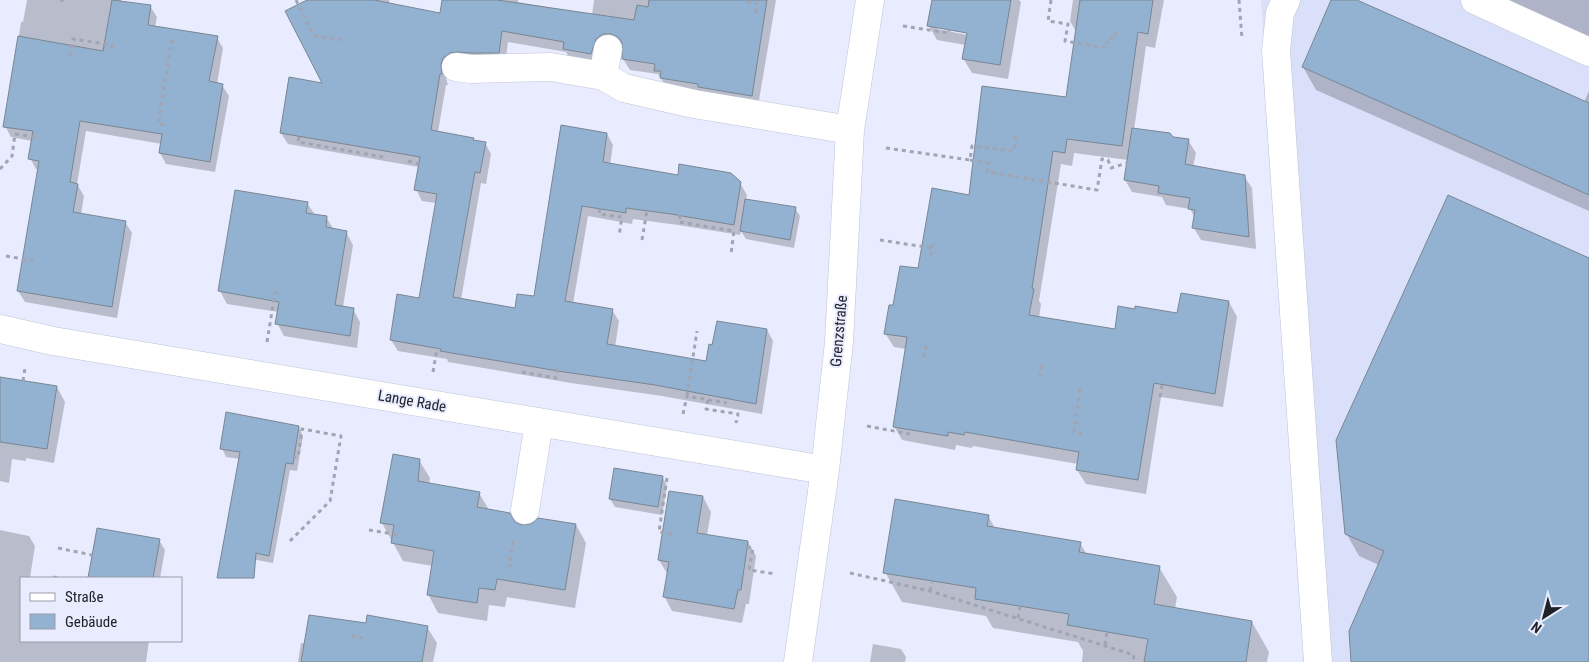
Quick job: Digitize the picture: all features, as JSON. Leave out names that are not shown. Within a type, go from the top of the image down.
[{"type":"street","name":"Grenzstraße","points":[[798,662],[825,470],[839,342],[850,130],[870,0]]},
{"type":"street","points":[[1286,0],[1280,13],[1276,50],[1318,662]]},
{"type":"street","points":[[1474,0],[1589,52]]},
{"type":"street","points":[[603,76],[608,49]]},
{"type":"street","points":[[456,67],[471,69],[551,67],[603,76],[624,88],[694,104],[850,130]]},
{"type":"street","name":"Lange Rade","points":[[0,329],[53,341],[825,470]]},
{"type":"street","points":[[525,510],[540,422]]},
{"type":"path","points":[[296,0],[314,36],[341,40]]},
{"type":"path","points":[[1052,0],[1048,21],[1068,24],[1065,41],[1106,48],[1108,38],[1115,39],[1116,29]]},
{"type":"path","points":[[748,2],[757,3],[755,16]]},
{"type":"path","points":[[903,26],[948,34],[949,30]]},
{"type":"path","points":[[70,56],[73,39],[112,45],[111,52]]},
{"type":"path","points":[[164,125],[158,124],[172,39]]},
{"type":"path","points":[[0,169],[12,156],[15,134],[35,137],[36,132]]},
{"type":"path","points":[[970,160],[972,146],[1014,151],[1016,132]]},
{"type":"path","points":[[299,137],[298,142],[383,157]]},
{"type":"path","points":[[336,148],[338,144]]},
{"type":"path","points":[[886,148],[988,163],[987,172],[1097,190],[1102,159],[1108,160],[1111,168],[1126,163]]},
{"type":"path","points":[[408,162],[418,164]]},
{"type":"path","points":[[600,209],[599,214],[622,218],[619,236]]},
{"type":"path","points":[[642,240],[647,210]]},
{"type":"path","points":[[680,215],[679,222],[734,231],[731,254]]},
{"type":"path","points":[[880,240],[932,248]]},
{"type":"path","points":[[931,256],[933,242]]},
{"type":"path","points":[[6,256],[35,261]]},
{"type":"path","points":[[266,351],[275,293],[280,294]]},
{"type":"path","points":[[682,420],[697,332]]},
{"type":"path","points":[[924,357],[926,345]]},
{"type":"path","points":[[432,378],[437,348]]},
{"type":"path","points":[[1040,377],[1042,364]]},
{"type":"path","points":[[522,372],[556,378],[557,368]]},
{"type":"path","points":[[1160,397],[1162,384]]},
{"type":"path","points":[[1080,389],[1074,432],[1082,434]]},
{"type":"path","points":[[687,396],[727,403]]},
{"type":"path","points":[[708,400],[706,408],[738,414],[735,429]]},
{"type":"path","points":[[867,426],[910,434]]},
{"type":"path","points":[[290,540],[330,501],[341,436],[302,429],[298,457],[294,457]]},
{"type":"path","points":[[668,471],[658,532],[673,534]]},
{"type":"path","points":[[369,530],[400,535]]},
{"type":"path","points":[[748,547],[752,548],[749,570],[772,573]]},
{"type":"path","points":[[58,548],[92,555]]},
{"type":"path","points":[[850,573],[930,591],[1105,645],[1134,655],[1133,662]]},
{"type":"path","points":[[930,591],[932,582]]},
{"type":"path","points":[[1018,618],[1020,606]]},
{"type":"path","points":[[1105,645],[1107,632]]},
{"type":"path","points":[[351,636],[364,638]]},
{"type":"shaded area","points":[[1261,0],[1589,0],[1589,662],[1304,662]]},
{"type":"building","points":[[112,0],[151,5],[148,25],[218,36],[209,81],[223,84],[210,162],[159,153],[162,134],[80,121],[70,182],[78,184],[73,212],[126,221],[112,307],[17,291],[39,161],[28,159],[33,131],[3,127],[18,36],[103,51]]},
{"type":"building","points":[[307,0],[374,0],[440,13],[442,0],[497,0],[634,20],[637,5],[648,7],[649,0],[767,0],[752,96],[698,87],[698,84],[660,78],[661,71],[654,71],[655,64],[622,59],[622,43],[618,37],[611,34],[603,34],[596,39],[591,54],[563,49],[564,42],[502,31],[499,53],[458,52],[450,53],[443,58],[441,65],[442,74],[440,74],[431,130],[486,142],[480,173],[475,172],[453,297],[515,308],[517,294],[534,296],[561,125],[607,133],[603,162],[678,175],[679,164],[731,173],[741,182],[734,225],[626,208],[626,213],[582,206],[565,301],[613,309],[607,344],[706,361],[709,344],[712,345],[717,321],[767,329],[756,404],[655,385],[440,351],[441,349],[390,340],[397,294],[419,298],[437,194],[414,190],[420,157],[280,133],[289,77],[322,83],[285,11]]},
{"type":"building","points":[[932,0],[1011,0],[1000,65],[962,59],[967,33],[927,26]]},
{"type":"building","points":[[1080,0],[1153,0],[1148,34],[1138,32],[1122,146],[1067,139],[1065,153],[1053,151],[1029,315],[1115,329],[1118,306],[1135,309],[1135,306],[1177,313],[1181,293],[1229,301],[1215,394],[1154,383],[1138,480],[1076,470],[1079,452],[965,432],[964,435],[948,432],[948,436],[893,427],[907,337],[884,334],[889,305],[893,305],[900,266],[918,268],[932,188],[969,195],[982,86],[1066,97]]},
{"type":"building","points":[[1331,0],[1357,0],[1589,103],[1589,195],[1302,67]]},
{"type":"building","points":[[1132,128],[1170,133],[1173,137],[1189,139],[1185,164],[1245,175],[1249,237],[1192,228],[1195,210],[1188,209],[1190,198],[1158,193],[1159,186],[1124,180]]},
{"type":"building","points":[[235,190],[308,202],[306,213],[327,216],[326,227],[347,231],[335,305],[354,308],[350,336],[275,324],[279,302],[218,291]]},
{"type":"building","points":[[1448,195],[1589,258],[1589,662],[1351,662],[1349,631],[1384,551],[1345,534],[1336,440]]},
{"type":"building","points":[[745,199],[796,207],[790,240],[740,231]]},
{"type":"building","points":[[0,377],[57,386],[47,449],[0,442]]},
{"type":"building","points":[[226,412],[299,426],[293,464],[286,463],[269,556],[256,553],[254,578],[217,578],[240,452],[220,449]]},
{"type":"building","points":[[393,454],[420,459],[418,481],[480,492],[477,507],[510,513],[515,522],[522,525],[531,524],[538,518],[576,524],[565,590],[497,579],[495,590],[479,588],[477,603],[427,595],[434,551],[391,543],[394,525],[380,523]]},
{"type":"building","points":[[614,468],[663,476],[658,507],[609,499]]},
{"type":"building","points":[[669,491],[703,496],[697,533],[748,541],[741,590],[738,590],[734,609],[663,597],[669,562],[658,560]]},
{"type":"building","points":[[895,499],[989,515],[987,526],[1081,542],[1079,552],[1160,566],[1154,604],[1252,621],[1246,662],[1144,662],[1148,639],[1067,625],[1069,614],[975,599],[976,588],[883,573]]},
{"type":"building","points":[[97,528],[160,539],[153,577],[88,577]]},
{"type":"building","points":[[309,615],[366,623],[367,615],[428,626],[422,662],[301,662]]}]
